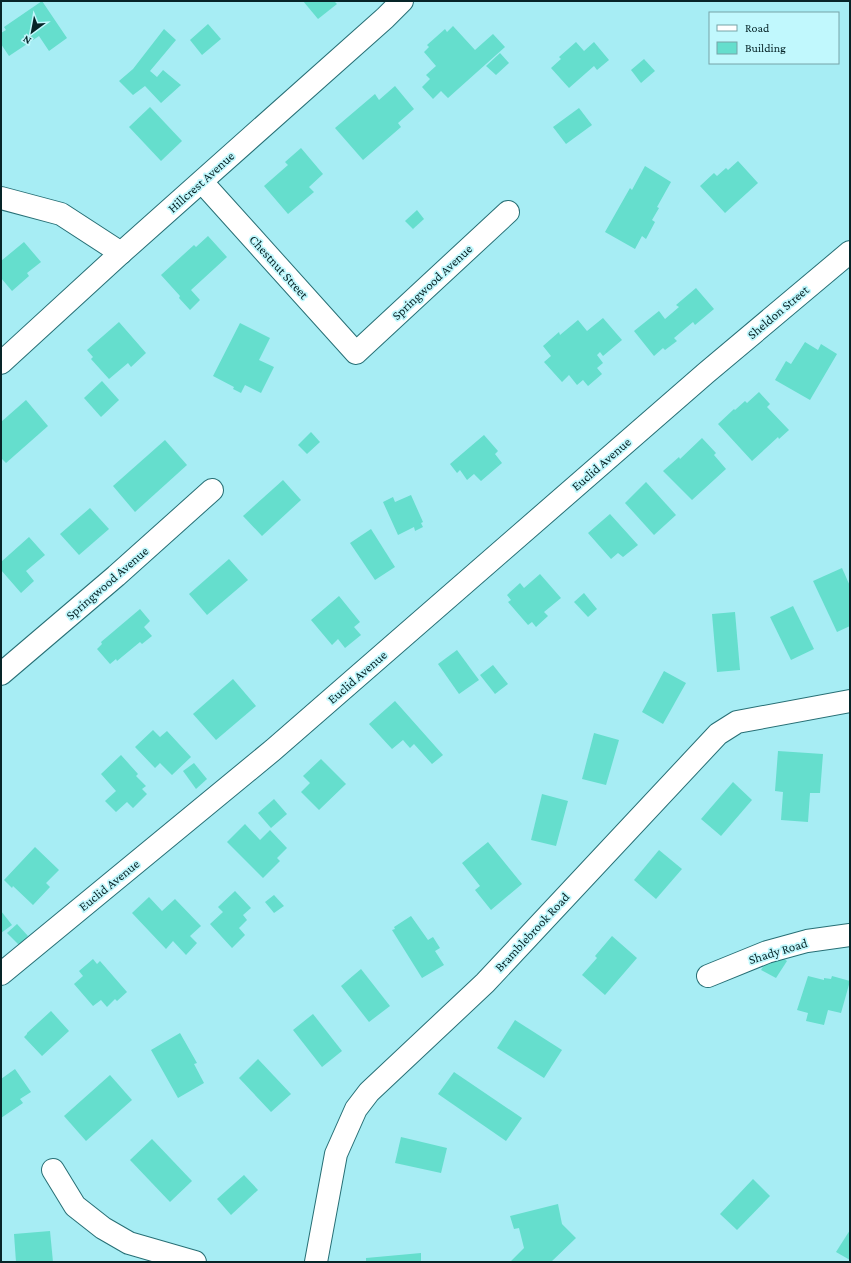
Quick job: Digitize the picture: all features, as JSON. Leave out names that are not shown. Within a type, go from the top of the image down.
[{"type":"street","name":"Hillcrest Avenue","points":[[1,363],[121,253],[385,18],[402,1]]},
{"type":"street","name":"Chestnut Street","points":[[202,182],[356,353]]},
{"type":"street","points":[[1,198],[60,214],[121,253]]},
{"type":"street","name":"Springwood Avenue","points":[[356,353],[508,212]]},
{"type":"street","name":"Sheldon Street","points":[[706,373],[850,252]]},
{"type":"street","name":"Euclid Avenue","points":[[1,974],[273,750],[706,373]]},
{"type":"street","name":"Springwood Avenue","points":[[1,674],[116,576],[212,490]]},
{"type":"street","name":"Bramblebrook Road","points":[[316,1262],[336,1154],[356,1109],[369,1092],[485,984],[718,734],[737,722],[850,701]]},
{"type":"street","name":"Shady Road","points":[[708,976],[774,950],[806,942],[850,935]]},
{"type":"street","points":[[53,1170],[75,1206],[103,1228],[129,1243],[195,1262]]},
{"type":"building","points":[[42,1],[67,38],[49,51],[39,36],[9,56],[1,44],[1,33],[6,30],[4,27]]},
{"type":"building","points":[[303,1],[334,1],[337,4],[318,19]]},
{"type":"building","points":[[208,24],[221,39],[202,55],[190,40]]},
{"type":"building","points":[[453,26],[475,50],[493,34],[505,47],[448,98],[441,91],[433,99],[422,87],[430,79],[426,75],[436,66],[424,52],[429,47],[427,45],[445,29],[447,32]]},
{"type":"building","points":[[164,29],[176,40],[150,71],[157,77],[163,70],[181,85],[161,103],[145,86],[133,95],[119,81],[133,69]]},
{"type":"building","points":[[576,42],[584,51],[594,42],[609,60],[597,70],[594,66],[569,88],[551,68],[561,59],[559,57]]},
{"type":"building","points":[[500,53],[509,63],[496,75],[486,66]]},
{"type":"building","points":[[644,59],[655,71],[641,83],[631,70]]},
{"type":"building","points":[[395,86],[414,109],[398,123],[401,127],[363,160],[335,128],[375,94],[379,100]]},
{"type":"building","points":[[150,107],[182,141],[161,161],[129,127]]},
{"type":"building","points":[[579,108],[592,125],[566,144],[553,127]]},
{"type":"building","points":[[301,148],[323,174],[309,187],[314,192],[288,214],[264,186],[288,165],[285,162]]},
{"type":"building","points":[[738,161],[758,183],[725,213],[700,186],[714,173],[717,176],[726,168],[728,170]]},
{"type":"building","points":[[645,166],[671,182],[657,207],[659,208],[652,220],[655,222],[646,239],[642,236],[635,249],[605,232],[630,188],[632,190]]},
{"type":"building","points":[[417,210],[424,219],[413,229],[405,221]]},
{"type":"building","points":[[208,236],[227,257],[191,290],[200,300],[190,310],[179,298],[180,296],[161,275],[194,245],[196,247]]},
{"type":"building","points":[[24,242],[41,262],[27,273],[29,276],[12,291],[1,278],[1,261]]},
{"type":"building","points":[[696,288],[714,309],[695,325],[693,322],[674,338],[677,341],[665,350],[663,348],[654,356],[634,331],[659,311],[665,319],[679,307],[676,305]]},
{"type":"building","points":[[603,318],[622,340],[603,356],[600,352],[597,355],[603,363],[597,368],[602,374],[588,386],[583,380],[577,385],[569,375],[562,382],[544,362],[551,356],[543,346],[559,332],[560,335],[578,320],[587,331]]},
{"type":"building","points":[[119,322],[146,353],[131,367],[128,363],[109,379],[91,359],[93,357],[87,350]]},
{"type":"building","points":[[240,323],[270,338],[259,360],[274,367],[261,393],[245,385],[241,393],[233,389],[234,387],[213,376]]},
{"type":"building","points":[[805,342],[818,350],[821,344],[837,354],[810,400],[775,380],[786,361],[791,364]]},
{"type":"building","points":[[102,381],[119,400],[101,417],[84,398]]},
{"type":"building","points":[[759,392],[770,404],[767,407],[789,430],[779,439],[778,437],[752,461],[718,424],[734,409],[735,410],[745,401],[747,403]]},
{"type":"building","points":[[26,400],[48,426],[6,463],[1,458],[1,422]]},
{"type":"building","points":[[311,432],[320,442],[307,454],[298,445]]},
{"type":"building","points":[[484,435],[498,451],[495,454],[502,463],[481,481],[474,474],[467,480],[460,470],[457,473],[450,464]]},
{"type":"building","points":[[702,438],[716,453],[714,455],[726,469],[692,500],[663,471],[679,457],[680,459]]},
{"type":"building","points":[[165,440],[187,465],[135,512],[113,486]]},
{"type":"building","points":[[283,480],[301,500],[262,536],[243,516]]},
{"type":"building","points":[[646,482],[676,515],[654,535],[625,503]]},
{"type":"building","points":[[411,495],[423,522],[421,523],[423,527],[415,531],[414,527],[398,535],[383,502],[393,497],[395,502]]},
{"type":"building","points":[[90,508],[109,529],[79,555],[60,534]]},
{"type":"building","points":[[610,514],[638,545],[623,557],[618,553],[611,559],[588,533]]},
{"type":"building","points":[[371,529],[395,567],[375,580],[350,543]]},
{"type":"building","points":[[29,537],[45,555],[26,571],[34,581],[21,593],[1,570],[1,562]]},
{"type":"building","points":[[229,559],[248,580],[207,615],[189,594]]},
{"type":"building","points":[[842,568],[850,586],[850,626],[837,632],[813,581]]},
{"type":"building","points":[[540,574],[561,598],[544,612],[548,616],[536,627],[532,622],[528,625],[508,602],[511,600],[507,595],[520,583],[524,588]]},
{"type":"building","points":[[584,593],[597,609],[588,617],[574,602]]},
{"type":"building","points":[[339,596],[360,622],[354,627],[361,635],[345,648],[338,639],[332,645],[311,620]]},
{"type":"building","points":[[793,606],[814,649],[791,660],[770,617]]},
{"type":"building","points":[[140,609],[150,621],[144,627],[152,636],[142,644],[140,642],[117,661],[116,659],[110,664],[97,649],[102,644],[101,642]]},
{"type":"building","points":[[735,612],[740,670],[717,672],[712,614]]},
{"type":"building","points":[[457,650],[479,680],[459,694],[438,664]]},
{"type":"building","points":[[493,665],[508,684],[495,694],[480,675]]},
{"type":"building","points":[[664,671],[686,683],[663,724],[642,712]]},
{"type":"building","points":[[233,679],[256,706],[216,740],[193,714]]},
{"type":"building","points":[[395,701],[443,755],[432,764],[414,744],[410,748],[403,740],[392,749],[369,724]]},
{"type":"building","points":[[153,730],[160,737],[167,731],[191,757],[172,775],[160,763],[155,768],[135,747]]},
{"type":"building","points":[[594,733],[619,740],[606,785],[582,779]]},
{"type":"building","points":[[778,751],[823,754],[820,793],[810,793],[808,822],[781,820],[783,792],[775,791]]},
{"type":"building","points":[[121,755],[138,774],[136,776],[146,786],[142,789],[147,794],[133,808],[127,802],[116,812],[105,801],[116,791],[101,774]]},
{"type":"building","points":[[321,759],[346,784],[319,810],[301,792],[310,783],[303,776]]},
{"type":"building","points":[[194,763],[207,779],[196,789],[183,771]]},
{"type":"building","points":[[733,782],[752,800],[721,836],[701,819]]},
{"type":"building","points":[[542,794],[568,801],[556,846],[531,840]]},
{"type":"building","points":[[274,799],[287,814],[271,828],[258,813]]},
{"type":"building","points":[[245,824],[260,840],[270,830],[287,848],[277,858],[280,861],[263,878],[227,842]]},
{"type":"building","points":[[488,842],[522,884],[491,910],[475,890],[480,886],[462,863]]},
{"type":"building","points":[[35,847],[59,870],[46,883],[50,887],[33,905],[13,886],[12,888],[4,880]]},
{"type":"building","points":[[659,850],[682,869],[656,899],[634,880]]},
{"type":"building","points":[[235,891],[251,908],[243,915],[247,920],[239,928],[245,935],[232,948],[210,924],[223,912],[218,907]]},
{"type":"building","points":[[274,895],[284,906],[274,913],[265,902]]},
{"type":"building","points":[[149,897],[162,911],[175,899],[201,926],[190,936],[197,943],[186,955],[173,941],[166,949],[132,913]]},
{"type":"building","points":[[1,911],[12,925],[1,933]]},
{"type":"building","points":[[411,916],[428,940],[433,937],[440,948],[435,951],[444,965],[422,978],[392,930],[395,929],[394,927]]},
{"type":"building","points":[[17,924],[28,936],[19,945],[7,933]]},
{"type":"building","points":[[612,936],[637,958],[605,995],[582,975],[597,958],[595,956]]},
{"type":"building","points":[[773,951],[787,961],[776,978],[761,970]]},
{"type":"building","points":[[93,959],[97,964],[100,961],[127,992],[117,1001],[115,999],[107,1007],[101,1000],[93,1006],[74,984],[83,976],[79,971]]},
{"type":"building","points":[[361,969],[390,1006],[369,1022],[341,986]]},
{"type":"building","points":[[808,976],[824,980],[824,978],[831,979],[832,976],[850,981],[841,1013],[828,1010],[824,1025],[806,1021],[808,1013],[797,1010]]},
{"type":"building","points":[[51,1011],[69,1031],[42,1056],[24,1037]]},
{"type":"building","points":[[313,1014],[342,1051],[322,1067],[293,1030]]},
{"type":"building","points":[[515,1020],[562,1050],[544,1078],[497,1048]]},
{"type":"building","points":[[180,1033],[197,1063],[194,1064],[204,1083],[178,1098],[151,1050]]},
{"type":"building","points":[[258,1059],[291,1094],[271,1112],[239,1078]]},
{"type":"building","points":[[15,1069],[31,1092],[20,1099],[23,1103],[1,1118],[1,1079]]},
{"type":"building","points":[[454,1072],[522,1118],[506,1141],[438,1094]]},
{"type":"building","points":[[110,1075],[132,1100],[86,1141],[64,1116]]},
{"type":"building","points":[[401,1137],[447,1148],[441,1173],[395,1163]]},
{"type":"building","points":[[152,1139],[192,1181],[170,1202],[130,1160]]},
{"type":"building","points":[[244,1175],[258,1190],[231,1215],[217,1199]]},
{"type":"building","points":[[753,1179],[770,1196],[737,1230],[720,1214]]},
{"type":"building","points":[[558,1204],[562,1224],[576,1238],[551,1262],[510,1262],[524,1248],[519,1228],[514,1229],[510,1216]]},
{"type":"building","points":[[850,1230],[850,1260],[836,1252]]},
{"type":"building","points":[[50,1231],[53,1262],[16,1262],[14,1234]]},
{"type":"building","points":[[421,1253],[421,1262],[366,1262],[366,1258]]}]
